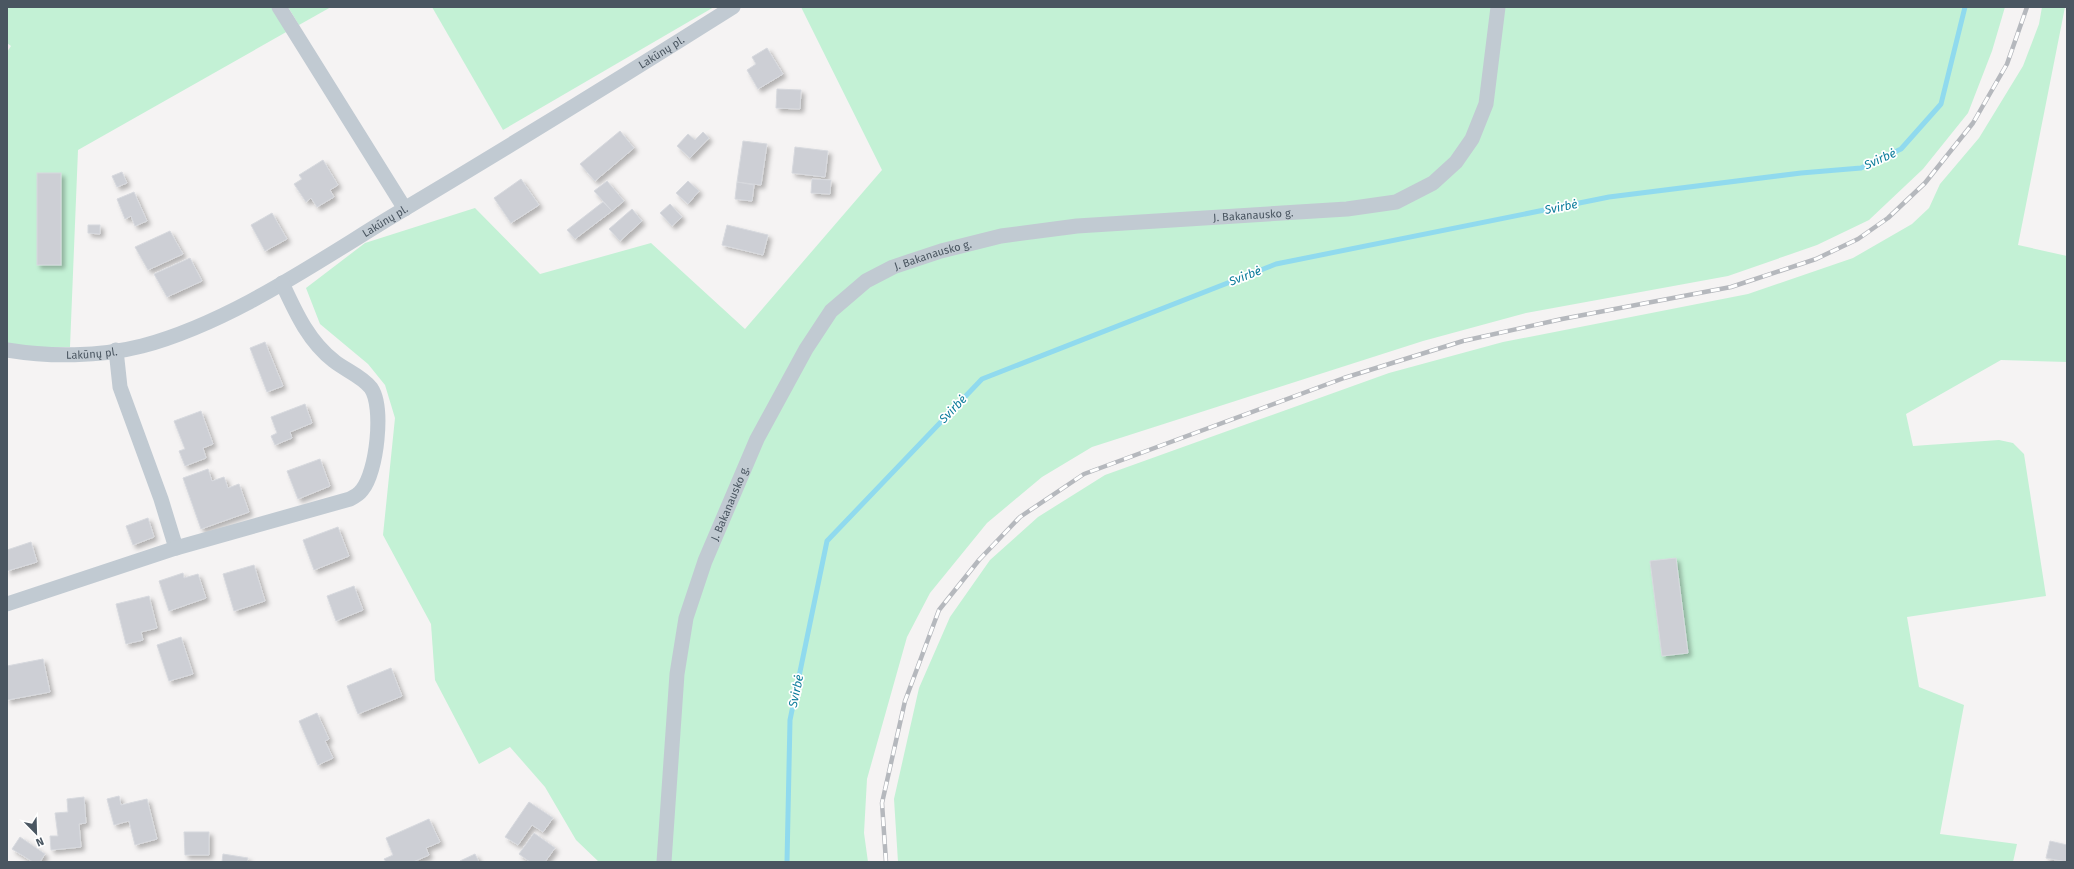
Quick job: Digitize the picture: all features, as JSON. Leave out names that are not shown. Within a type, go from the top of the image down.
[{"type":"street","points":[[279,7],[405,209]]},
{"type":"street","name":"Lakūnų pl.","points":[[7,350],[30,354],[93,354],[140,346],[176,335],[204,323],[282,283],[733,7]]},
{"type":"street","name":"J. Bakanausko g.","points":[[664,862],[678,674],[686,618],[705,560],[757,439],[806,348],[831,311],[866,281],[893,267],[941,251],[1001,236],[1077,226],[1347,209],[1396,202],[1433,183],[1456,162],[1472,140],[1486,104],[1498,7]]},
{"type":"street","points":[[7,604],[176,548],[350,499],[362,491],[372,472],[376,442],[376,398],[370,387],[333,360],[315,342],[300,320],[282,283]]},
{"type":"street","points":[[116,350],[120,387],[161,499],[176,548]]},
{"type":"green space","points":[[9,7],[272,7],[288,31],[78,150],[70,347],[21,347],[7,345],[7,52],[11,46],[7,43],[7,10]]},
{"type":"green space","points":[[288,7],[331,7],[299,25]]},
{"type":"green space","points":[[432,7],[714,7],[503,130]]},
{"type":"green space","points":[[801,7],[2005,7],[1992,51],[1968,113],[1923,169],[1869,220],[1817,245],[1728,276],[1526,313],[1423,341],[1092,447],[1042,477],[987,523],[930,593],[907,637],[867,779],[864,833],[868,862],[599,862],[576,840],[545,787],[510,747],[479,764],[435,680],[431,624],[383,535],[395,418],[385,385],[368,364],[320,324],[306,288],[365,243],[475,208],[540,274],[651,243],[745,329],[882,170]]},
{"type":"green space","points":[[2042,7],[2065,7],[2018,245],[2067,256],[2067,362],[2001,360],[1906,414],[1913,446],[1999,440],[2013,443],[2024,454],[2046,596],[1907,617],[1919,687],[1964,705],[1940,834],[2017,844],[2013,862],[898,862],[894,799],[919,688],[950,617],[990,560],[1038,517],[1105,475],[1389,373],[1503,342],[1748,294],[1853,258],[1912,224],[1929,208],[1940,184],[1979,138],[2023,66],[2039,24]]},
{"type":"building","points":[[767,48],[783,74],[758,89],[747,70],[756,64],[752,57]]},
{"type":"building","points":[[777,89],[801,90],[800,109],[776,108]]},
{"type":"building","points":[[620,131],[634,148],[595,181],[580,164]]},
{"type":"building","points":[[703,132],[709,138],[690,158],[677,146],[688,134],[695,140]]},
{"type":"building","points":[[743,141],[767,144],[761,185],[737,182]]},
{"type":"building","points":[[795,147],[828,151],[825,177],[792,173]]},
{"type":"building","points":[[323,160],[338,185],[330,190],[334,197],[317,207],[311,198],[306,202],[294,184],[302,179],[299,175]]},
{"type":"building","points":[[122,172],[127,183],[117,187],[112,176]]},
{"type":"building","points":[[37,173],[61,173],[61,265],[37,265]]},
{"type":"building","points":[[521,179],[539,205],[511,223],[494,198]]},
{"type":"building","points":[[812,179],[831,180],[830,194],[811,193]]},
{"type":"building","points":[[607,181],[624,201],[612,211],[594,191]]},
{"type":"building","points":[[688,181],[699,191],[688,204],[676,193]]},
{"type":"building","points":[[737,182],[754,185],[752,201],[735,199]]},
{"type":"building","points":[[134,192],[147,221],[135,226],[131,216],[125,219],[117,199]]},
{"type":"building","points":[[603,202],[612,211],[575,239],[567,230]]},
{"type":"building","points":[[670,204],[682,217],[672,226],[660,213]]},
{"type":"building","points":[[632,209],[642,221],[620,241],[609,229]]},
{"type":"building","points":[[272,213],[287,239],[265,251],[251,225]]},
{"type":"building","points":[[88,225],[100,225],[100,234],[88,233]]},
{"type":"building","points":[[727,225],[768,235],[763,255],[722,245]]},
{"type":"building","points":[[170,231],[183,254],[148,270],[135,247]]},
{"type":"building","points":[[190,258],[202,281],[167,297],[154,274]]},
{"type":"building","points":[[265,342],[283,386],[267,392],[250,348]]},
{"type":"building","points":[[305,404],[312,423],[290,432],[292,438],[275,445],[271,436],[277,433],[271,417]]},
{"type":"building","points":[[201,411],[213,444],[203,448],[206,458],[185,466],[179,451],[185,449],[174,421]]},
{"type":"building","points":[[320,459],[330,486],[298,499],[287,471]]},
{"type":"building","points":[[208,469],[212,481],[224,477],[228,488],[239,484],[249,512],[201,529],[183,478]]},
{"type":"building","points":[[148,518],[154,537],[133,545],[126,526]]},
{"type":"building","points":[[338,527],[349,556],[314,570],[303,540]]},
{"type":"building","points":[[31,542],[37,562],[7,571],[7,550]]},
{"type":"building","points":[[1676,558],[1688,653],[1662,656],[1650,561]]},
{"type":"building","points":[[254,565],[265,601],[234,611],[223,574]]},
{"type":"building","points":[[183,573],[184,578],[198,574],[206,598],[169,611],[159,581]]},
{"type":"building","points":[[354,586],[363,610],[336,621],[327,596]]},
{"type":"building","points":[[149,596],[157,628],[141,632],[143,640],[126,644],[116,604]]},
{"type":"building","points":[[181,637],[193,674],[169,681],[157,645]]},
{"type":"building","points":[[43,659],[50,692],[7,700],[7,666]]},
{"type":"building","points":[[391,668],[402,696],[358,714],[347,686]]},
{"type":"building","points":[[317,713],[329,739],[325,741],[333,758],[318,765],[299,721]]},
{"type":"building","points":[[119,796],[121,805],[147,799],[157,839],[135,845],[129,821],[114,825],[107,799]]},
{"type":"building","points":[[84,797],[86,823],[79,824],[81,847],[51,850],[50,836],[58,836],[55,813],[68,812],[67,799]]},
{"type":"building","points":[[529,802],[553,818],[543,832],[532,825],[518,845],[505,837]]},
{"type":"building","points":[[429,819],[440,842],[426,848],[429,855],[413,862],[386,862],[384,859],[393,855],[386,838]]},
{"type":"building","points":[[184,832],[209,832],[209,855],[185,855]]},
{"type":"building","points":[[534,833],[555,848],[545,862],[530,862],[519,854]]},
{"type":"building","points":[[20,837],[45,854],[40,862],[33,862],[12,849]]},
{"type":"building","points":[[2050,841],[2067,845],[2067,862],[2046,858]]},
{"type":"building","points":[[223,854],[248,858],[247,862],[222,862]]},
{"type":"building","points":[[475,854],[479,862],[460,861]]},
{"type":"waterway","name":"Svirbė","points":[[787,862],[790,720],[827,541],[982,379],[1276,264],[1609,197],[1801,173],[1861,168],[1901,149],[1941,104],[1965,7]]},
{"type":"railway","points":[[886,862],[882,803],[905,701],[939,610],[979,560],[1020,517],[1084,474],[1344,378],[1463,341],[1562,319],[1731,287],[1816,259],[1858,239],[1888,218],[1925,183],[1973,123],[2007,64],[2027,7]]}]
